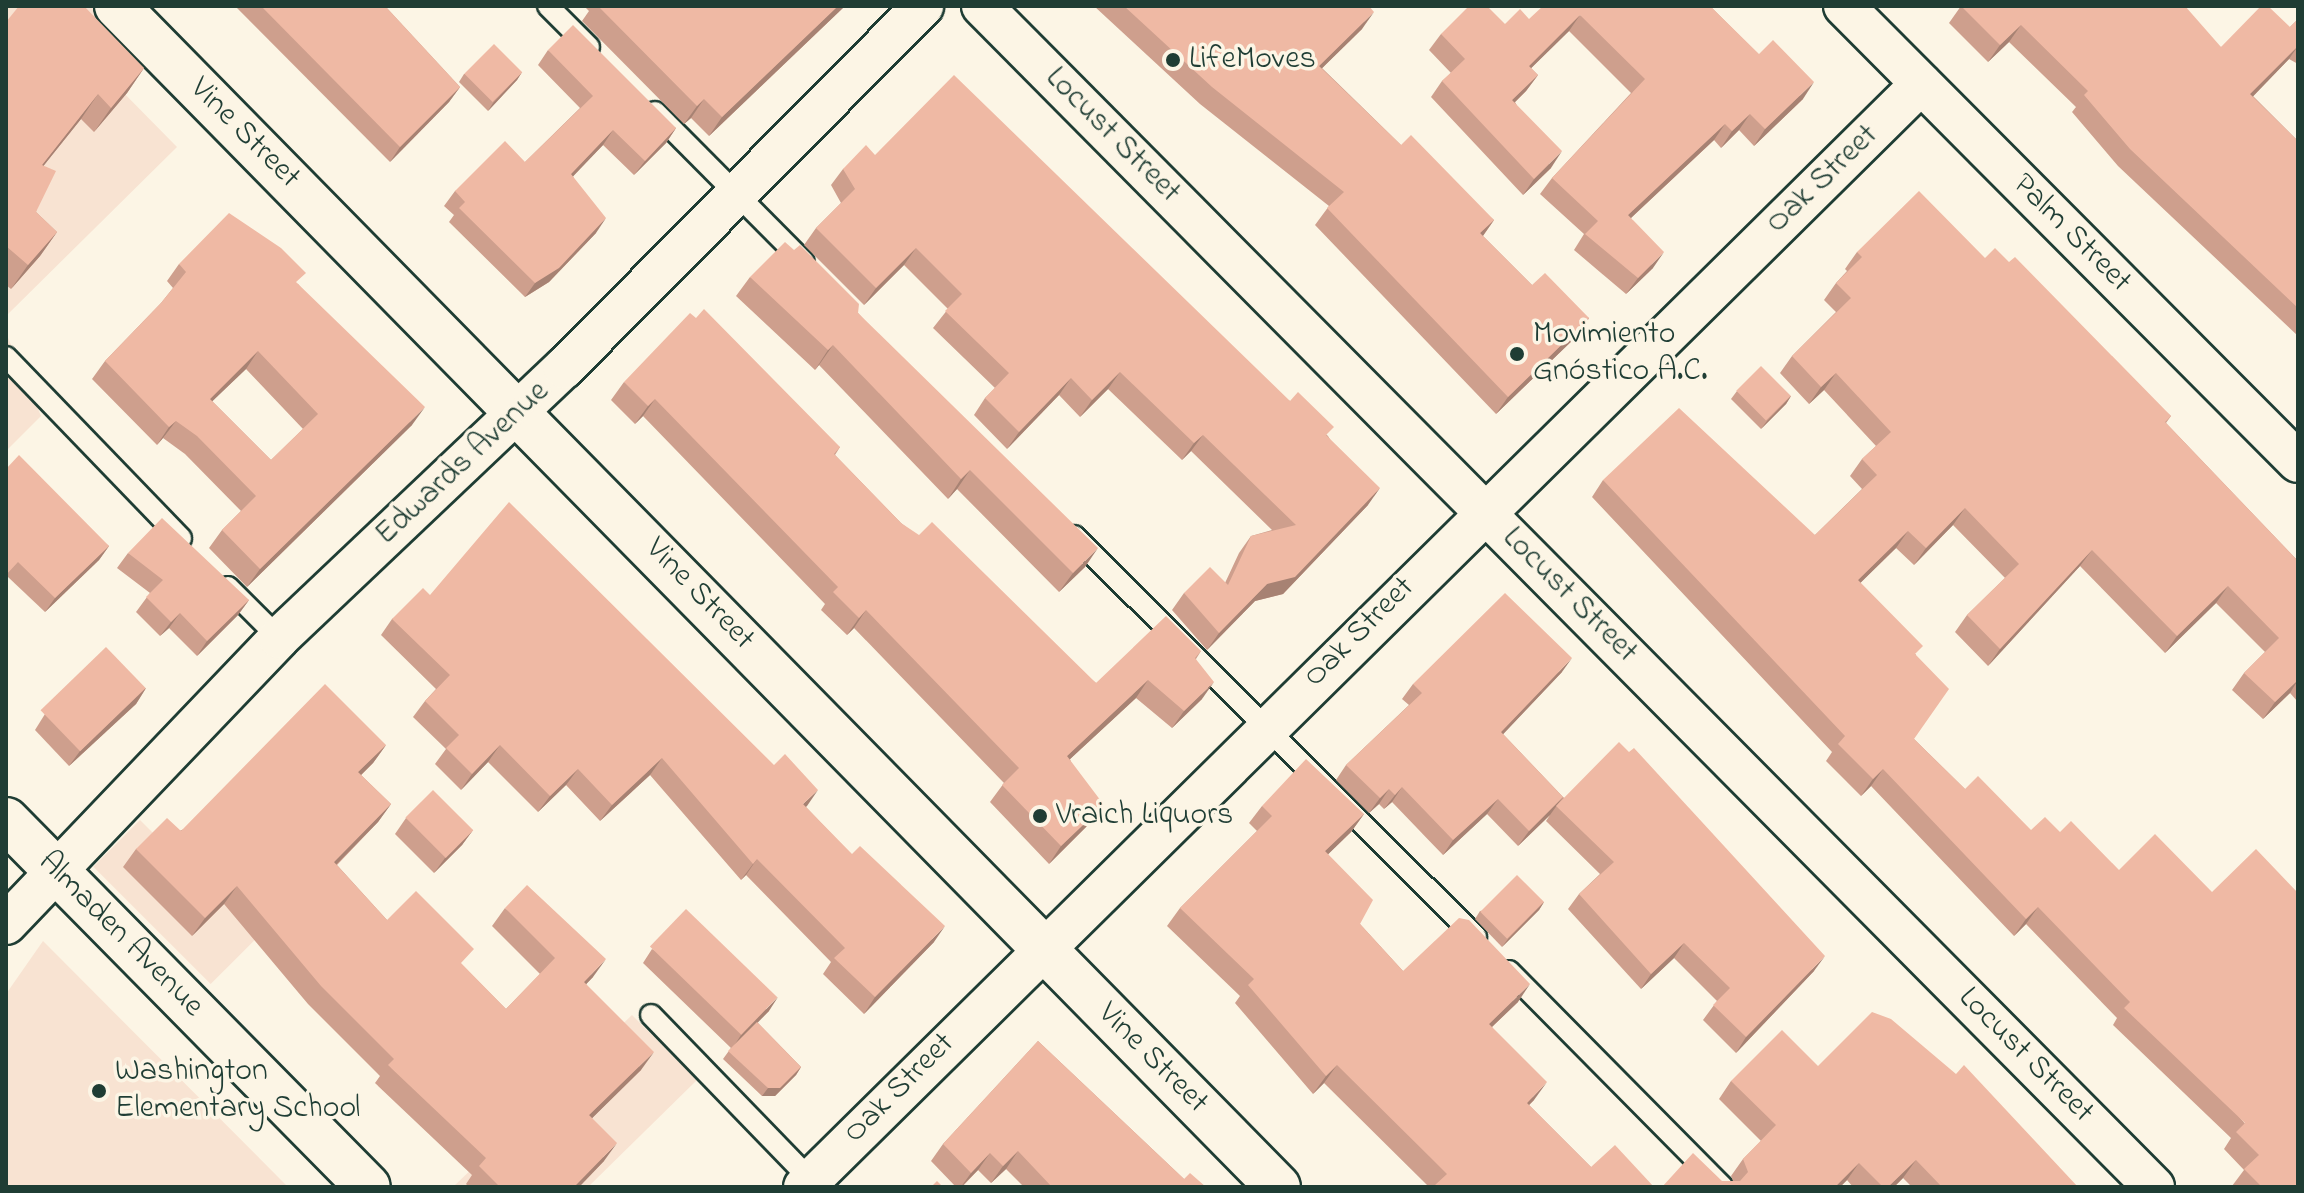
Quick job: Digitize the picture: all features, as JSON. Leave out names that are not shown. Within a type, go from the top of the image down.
[{"type":"main road","name":"Vine Street","points":[[117,6],[519,410],[1278,1187]]},
{"type":"main road","name":"Almaden Avenue","points":[[6,820],[368,1187]]},
{"type":"street","name":"Edwards Avenue","points":[[6,924],[279,638],[739,196],[923,6]]},
{"type":"street","name":"Locust Street","points":[[982,6],[2154,1187]]},
{"type":"street","name":"Palm Street","points":[[1844,6],[2298,462]]},
{"type":"street","name":"Oak Street","points":[[811,1185],[1040,946],[1921,84]]},
{"type":"lane","points":[[548,6],[605,62]]},
{"type":"lane","points":[[639,96],[819,278]]},
{"type":"lane","points":[[6,357],[279,638]]},
{"type":"lane","points":[[1053,514],[1723,1187]]},
{"type":"lane","points":[[651,1015],[811,1185]]},
{"type":"shaded area","points":[[6,6],[130,6],[112,81],[177,147],[6,316]]},
{"type":"shaded area","points":[[6,333],[41,416],[6,451]]},
{"type":"shaded area","points":[[140,820],[257,937],[211,984],[93,867]]},
{"type":"shaded area","name":"Washington Elementary School","points":[[43,941],[288,1187],[6,1187],[6,994]]},
{"type":"shaded area","points":[[632,1015],[697,1080],[588,1187],[453,1187]]},
{"type":"building","points":[[19,6],[84,6],[144,68],[111,108],[98,94],[42,165],[56,171],[36,212],[57,232],[28,265],[6,246],[6,22]]},
{"type":"building","points":[[261,6],[385,6],[460,87],[400,147]]},
{"type":"building","points":[[598,6],[838,6],[722,117],[704,99],[697,106]]},
{"type":"building","points":[[1124,6],[1369,6],[1374,12],[1319,66],[1401,145],[1411,135],[1494,220],[1480,233],[1532,285],[1545,273],[1589,318],[1508,397],[1327,208],[1344,192],[1212,87]]},
{"type":"building","points":[[1469,6],[1487,6],[1505,24],[1520,9],[1529,19],[1543,6],[1710,6],[1759,54],[1773,40],[1814,82],[1765,129],[1750,114],[1732,131],[1725,124],[1628,215],[1664,252],[1638,278],[1585,234],[1598,221],[1552,178],[1645,79],[1580,15],[1529,66],[1538,75],[1512,100],[1562,151],[1534,179],[1442,81],[1465,59],[1441,34]]},
{"type":"building","points":[[1961,6],[2185,6],[2221,47],[2261,6],[2268,6],[2290,27],[2298,19],[2298,46],[2250,94],[2298,141],[2298,308],[2130,149],[2084,95],[2088,91],[2021,25],[2000,45]]},
{"type":"building","points":[[573,25],[676,128],[645,161],[613,130],[571,174],[606,218],[559,268],[535,283],[459,208],[465,202],[455,191],[505,141],[525,162],[593,96],[548,50]]},
{"type":"building","points":[[494,44],[522,72],[493,102],[464,74]]},
{"type":"building","points":[[954,75],[1290,401],[1298,392],[1334,427],[1326,435],[1380,488],[1295,577],[1267,584],[1219,633],[1184,593],[1210,567],[1228,585],[1251,536],[1296,525],[1203,435],[1194,443],[1120,372],[1092,400],[1071,378],[1019,432],[985,398],[1009,373],[945,311],[962,294],[916,248],[876,288],[816,228],[855,189],[843,169],[866,145],[875,155]]},
{"type":"building","points":[[1919,191],[1985,258],[1995,248],[2009,262],[2015,257],[2171,416],[2165,422],[2298,561],[2298,680],[2275,702],[2244,673],[2279,638],[2228,586],[2177,636],[2092,550],[2000,649],[1967,615],[2019,564],[1965,508],[1926,548],[1908,531],[1858,580],[1923,646],[1915,654],[1949,689],[1914,739],[1965,789],[1978,776],[2031,830],[2045,817],[2060,832],[2071,821],[2119,870],[2155,834],[2212,892],[2256,849],[2298,893],[2298,1187],[2262,1187],[2244,1169],[2259,1155],[2236,1132],[2245,1123],[2124,1008],[2130,1002],[2038,907],[2026,919],[1883,769],[1873,779],[1838,744],[1845,736],[1603,480],[1679,408],[1815,535],[1877,475],[1862,459],[1891,432],[1836,373],[1821,387],[1792,356],[1851,298],[1836,283],[1862,257],[1857,252]]},
{"type":"building","points":[[229,213],[281,248],[306,273],[296,282],[425,407],[260,569],[222,530],[256,496],[197,436],[176,421],[169,427],[105,361],[186,272],[179,264]],"holes":[[[258,351],[318,414],[271,460],[210,399]]]},
{"type":"building","points":[[785,242],[794,250],[800,245],[859,304],[858,313],[1098,548],[1073,573],[970,470],[961,479],[833,345],[828,350],[750,277]]},
{"type":"building","points":[[704,309],[840,447],[834,454],[901,523],[919,535],[932,522],[1096,683],[1166,616],[1201,651],[1195,658],[1214,682],[1184,711],[1148,680],[1067,756],[1104,805],[1061,846],[1002,785],[1019,768],[866,610],[859,618],[833,592],[838,587],[655,399],[648,406],[624,382],[690,313],[696,318]]},
{"type":"building","points":[[1761,366],[1791,396],[1766,420],[1736,391]]},
{"type":"building","points":[[19,455],[109,546],[55,598],[18,562],[6,575],[6,469]]},
{"type":"building","points":[[509,502],[774,765],[785,754],[818,790],[803,804],[852,854],[860,846],[945,926],[875,997],[834,958],[845,948],[757,859],[753,864],[662,758],[612,805],[578,769],[550,796],[500,745],[472,774],[446,748],[459,735],[425,701],[450,675],[392,619],[423,588],[430,595]]},
{"type":"building","points":[[162,518],[249,600],[207,641],[180,613],[171,622],[146,597],[163,580],[128,553]]},
{"type":"building","points":[[1505,593],[1572,658],[1501,732],[1563,797],[1529,831],[1498,799],[1453,840],[1402,787],[1395,795],[1389,789],[1380,798],[1346,765],[1422,693],[1413,684]]},
{"type":"building","points":[[106,647],[146,688],[80,751],[41,710]]},
{"type":"building","points":[[325,684],[386,745],[358,772],[391,804],[334,862],[387,920],[416,891],[474,949],[461,963],[506,1009],[555,958],[505,908],[527,885],[606,959],[584,982],[654,1052],[589,1115],[617,1143],[574,1187],[500,1187],[479,1166],[486,1158],[388,1065],[394,1059],[321,986],[237,886],[205,918],[136,849],[167,818],[181,831]]},
{"type":"building","points":[[1619,742],[1629,752],[1634,748],[1825,956],[1746,1037],[1713,1005],[1730,988],[1684,943],[1651,974],[1579,894],[1614,862],[1556,806]]},
{"type":"building","points":[[1306,759],[1364,814],[1325,851],[1373,900],[1360,924],[1403,971],[1459,918],[1469,920],[1530,984],[1489,1024],[1547,1082],[1527,1103],[1591,1167],[1615,1145],[1654,1187],[1438,1187],[1435,1185],[1447,1174],[1337,1065],[1326,1076],[1248,985],[1254,979],[1180,908],[1272,816],[1262,806]]},
{"type":"building","points":[[433,790],[473,830],[446,858],[405,818]]},
{"type":"building","points":[[1517,875],[1544,902],[1507,939],[1480,912]]},
{"type":"building","points":[[686,909],[777,997],[741,1035],[650,946]]},
{"type":"building","points":[[1872,1012],[1891,1019],[1956,1074],[1964,1065],[2078,1187],[1942,1187],[1916,1160],[1888,1187],[1883,1187],[1859,1163],[1835,1187],[1662,1187],[1693,1153],[1722,1181],[1740,1181],[1748,1172],[1743,1159],[1776,1125],[1731,1081],[1782,1030],[1818,1066]]},
{"type":"building","points":[[757,1022],[801,1067],[780,1088],[768,1088],[728,1051]]},
{"type":"building","points":[[1038,1041],[1184,1179],[1190,1173],[1206,1187],[1052,1187],[1018,1151],[1003,1166],[990,1153],[971,1173],[943,1144]]},
{"type":"place","name":"LifeMoves","points":[[1173,60]]},
{"type":"place","name":"Movimiento Gnóstico A.C.","points":[[1517,354]]},
{"type":"place","name":"Vraich Liquors","points":[[1040,816]]},
{"type":"place","name":"Washington Elementary School","points":[[99,1091]]}]
